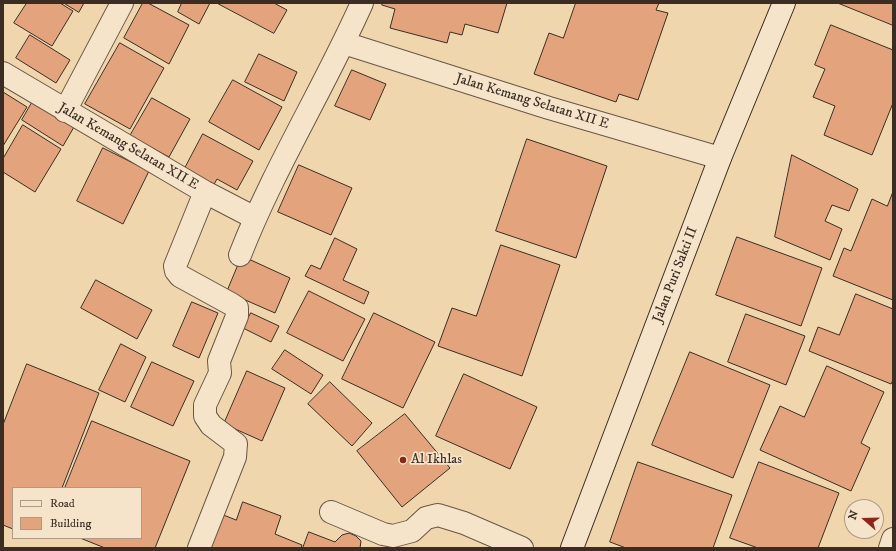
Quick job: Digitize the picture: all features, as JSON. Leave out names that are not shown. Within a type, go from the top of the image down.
[{"type":"street","points":[[65,111],[122,3]]},
{"type":"street","points":[[240,255],[255,218],[344,43],[362,3]]},
{"type":"street","name":"Jalan Puri Sakti II","points":[[572,548],[720,158],[784,3]]},
{"type":"street","name":"Jalan Kemang Selatan XII E","points":[[344,43],[557,110],[720,158]]},
{"type":"street","name":"Jalan Kemang Selatan XII E","points":[[3,73],[65,111],[205,192],[255,218]]},
{"type":"street","points":[[198,548],[235,457],[236,444],[211,425],[205,416],[206,405],[220,373],[219,361],[237,316],[237,308],[180,276],[176,271],[175,266],[205,192]]},
{"type":"street","points":[[331,512],[383,534],[392,536],[412,531],[426,518],[438,515],[464,523],[522,548]]},
{"type":"street","points":[[890,548],[893,539]]},
{"type":"building","points":[[27,3],[60,3],[73,11],[52,46],[14,23]]},
{"type":"building","points":[[64,3],[84,3],[79,12]]},
{"type":"building","points":[[143,3],[148,3],[189,25],[169,64],[124,38]]},
{"type":"building","points":[[182,3],[210,3],[199,24],[178,12]]},
{"type":"building","points":[[217,3],[274,3],[287,10],[274,33]]},
{"type":"building","points":[[383,3],[507,3],[498,33],[465,24],[462,35],[450,32],[447,43],[390,28],[395,9],[382,5]]},
{"type":"building","points":[[576,3],[659,3],[656,10],[668,13],[638,100],[619,94],[616,102],[534,74],[549,33],[563,38]]},
{"type":"building","points":[[838,3],[893,3],[893,25]]},
{"type":"building","points":[[831,25],[893,50],[893,103],[872,155],[824,135],[835,106],[813,97],[825,69],[815,65]]},
{"type":"building","points":[[30,35],[70,60],[56,83],[16,58]]},
{"type":"building","points":[[120,43],[164,68],[130,129],[85,104]]},
{"type":"building","points":[[259,54],[297,72],[284,101],[245,82]]},
{"type":"building","points":[[352,70],[386,84],[370,120],[335,106]]},
{"type":"building","points":[[233,80],[282,107],[259,150],[209,122]]},
{"type":"building","points":[[3,92],[27,107],[3,146]]},
{"type":"building","points":[[152,98],[190,119],[169,157],[130,136]]},
{"type":"building","points":[[33,101],[74,127],[63,146],[22,120]]},
{"type":"building","points":[[23,125],[61,149],[35,192],[3,172],[3,159]]},
{"type":"building","points":[[203,134],[253,161],[237,190],[217,179],[212,188],[183,172]]},
{"type":"building","points":[[527,139],[607,166],[576,258],[496,231]]},
{"type":"building","points":[[103,148],[149,171],[123,224],[77,201]]},
{"type":"building","points":[[792,155],[858,189],[849,211],[832,205],[825,221],[842,229],[830,260],[775,237]]},
{"type":"building","points":[[299,165],[352,188],[331,235],[278,212]]},
{"type":"building","points":[[893,192],[893,300],[833,276],[844,248],[851,251],[872,199],[887,206]]},
{"type":"building","points":[[737,237],[822,268],[801,326],[716,295]]},
{"type":"building","points":[[335,238],[357,249],[343,280],[369,292],[364,304],[305,276],[311,265],[320,269]]},
{"type":"building","points":[[501,245],[560,265],[522,376],[438,346],[452,308],[476,316]]},
{"type":"building","points":[[242,256],[290,278],[275,313],[227,292]]},
{"type":"building","points":[[96,280],[152,310],[137,339],[81,308]]},
{"type":"building","points":[[309,291],[365,319],[343,361],[287,333]]},
{"type":"building","points":[[856,294],[893,309],[893,380],[891,384],[809,351],[818,327],[839,335]]},
{"type":"building","points":[[192,302],[218,313],[199,358],[173,346]]},
{"type":"building","points":[[251,313],[279,326],[271,342],[243,328]]},
{"type":"building","points":[[374,313],[435,342],[403,408],[342,379]]},
{"type":"building","points":[[746,314],[805,336],[786,385],[728,362]]},
{"type":"building","points":[[121,344],[146,357],[125,402],[99,390]]},
{"type":"building","points":[[285,350],[323,375],[311,394],[272,369]]},
{"type":"building","points":[[690,352],[770,385],[733,478],[652,445]]},
{"type":"building","points":[[152,362],[194,381],[173,426],[131,407]]},
{"type":"building","points":[[27,364],[99,393],[62,487],[12,487],[12,529],[3,525],[3,425]]},
{"type":"building","points":[[827,366],[884,392],[861,443],[870,448],[851,491],[760,450],[780,406],[804,417]]},
{"type":"building","points":[[247,371],[285,388],[262,441],[224,424]]},
{"type":"building","points":[[464,374],[537,407],[510,469],[436,436]]},
{"type":"building","points":[[330,382],[372,423],[352,446],[308,404]]},
{"type":"building","name":"Al Ikhlas","points":[[405,414],[450,468],[402,507],[357,451]]},
{"type":"building","points":[[92,421],[190,461],[155,548],[105,548],[82,539],[142,539],[142,487],[65,487]]},
{"type":"building","points":[[638,462],[732,495],[713,548],[626,548],[610,542]]},
{"type":"building","points":[[759,462],[839,493],[818,548],[758,548],[730,538]]},
{"type":"building","points":[[243,502],[281,516],[275,534],[302,545],[301,548],[208,548],[221,514],[236,520]]},
{"type":"building","points":[[309,532],[335,542],[342,535],[349,533],[356,536],[361,541],[360,548],[303,548]]},
{"type":"place","name":"Al Ikhlas","points":[[403,460]]}]
